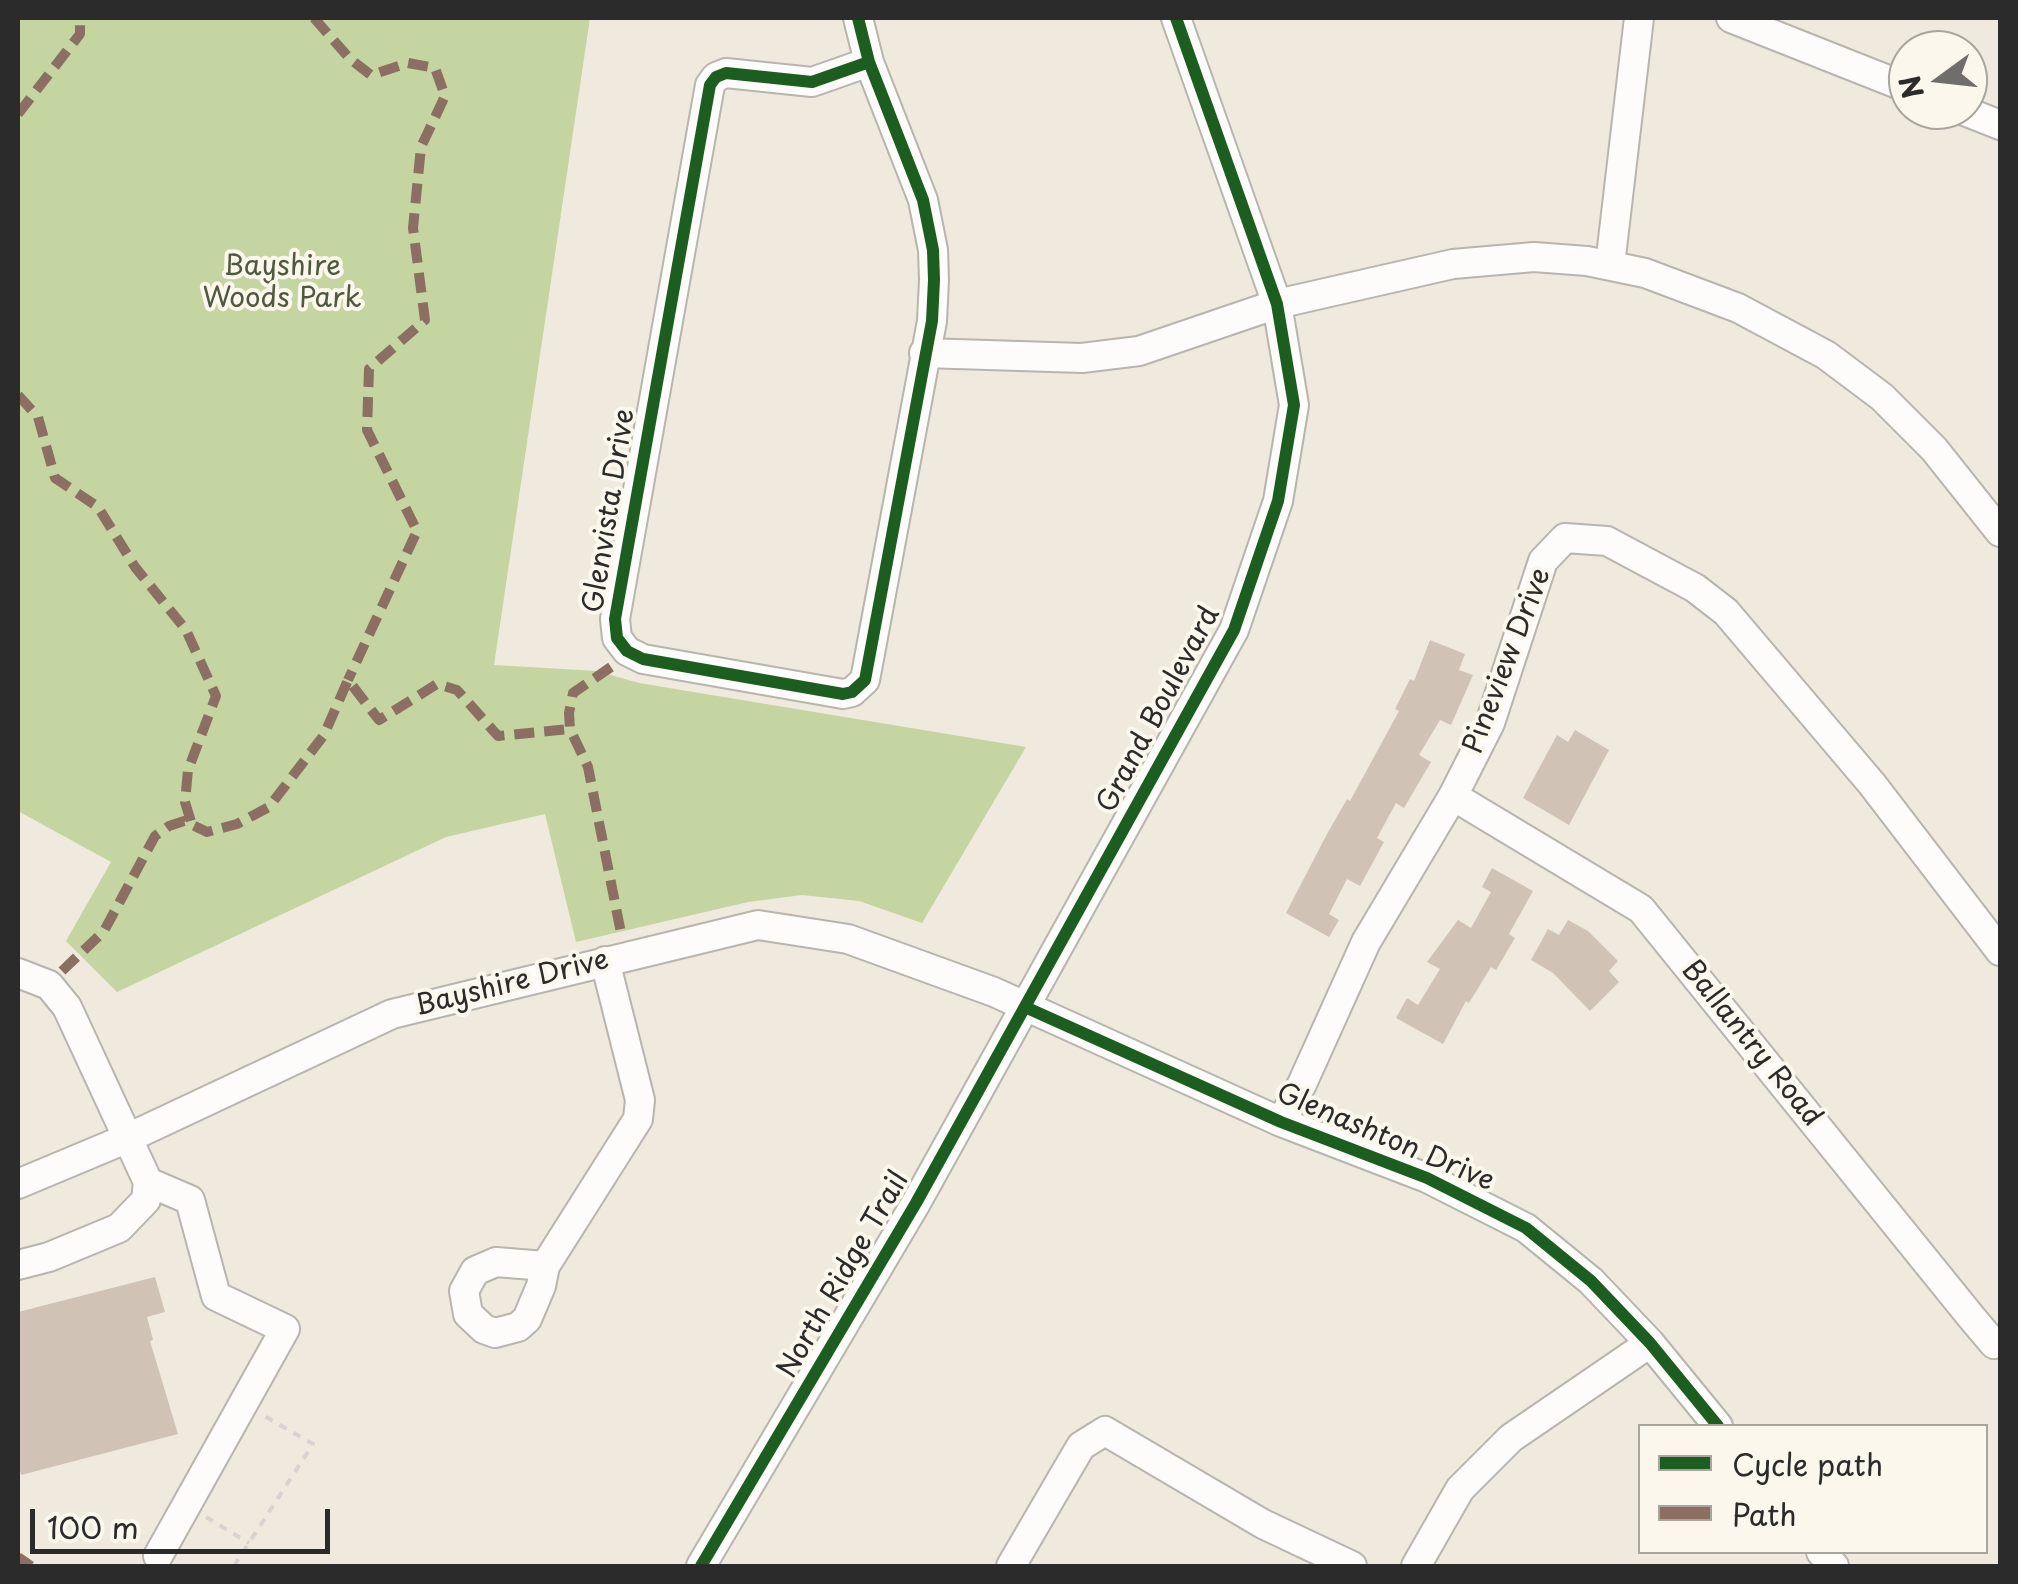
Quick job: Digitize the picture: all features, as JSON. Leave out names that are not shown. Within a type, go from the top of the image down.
[{"type":"street","name":"Glenvista Drive","points":[[858,18],[869,62],[923,200],[933,250],[932,321],[865,680],[852,692],[835,693],[643,659],[627,652],[617,638],[615,619],[710,85],[726,73],[812,82],[869,62]]},
{"type":"street","name":"Grand Boulevard","points":[[1026,1007],[1234,630],[1278,501],[1294,405],[1277,304],[1176,18]]},
{"type":"street","points":[[1610,266],[1639,18]]},
{"type":"street","points":[[1732,18],[1888,80]]},
{"type":"street","points":[[924,353],[1082,358],[1139,351],[1277,304],[1454,264],[1534,257],[1610,266],[1646,273],[1738,308],[1826,355],[1882,398],[1934,449],[2000,532]]},
{"type":"street","name":"Pineview Drive","points":[[1281,1122],[1366,942],[1454,796],[1490,723],[1544,561],[1565,538],[1607,542],[1696,588],[1726,612],[1872,784],[2000,951]]},
{"type":"street","name":"Ballantry Road","points":[[1454,796],[1641,909],[1972,1318],[1994,1344],[2000,1342]]},
{"type":"street","name":"Bayshire Drive","points":[[18,1184],[128,1138],[392,1014],[758,926],[848,939],[1026,1007]]},
{"type":"street","points":[[545,1266],[638,1119],[640,1100],[606,961]]},
{"type":"street","points":[[18,973],[49,984],[67,1006],[148,1182],[146,1200],[119,1228],[50,1257],[18,1264]]},
{"type":"street","name":"Glenashton Drive","points":[[1026,1007],[1281,1122],[1426,1178],[1526,1228],[1591,1281],[1650,1343],[1716,1424]]},
{"type":"street","name":"North Ridge Trail","points":[[701,1566],[916,1203],[1026,1007]]},
{"type":"street","points":[[148,1182],[190,1200],[216,1296],[285,1329],[158,1556]]},
{"type":"street","points":[[1416,1566],[1460,1489],[1511,1438],[1650,1343]]},
{"type":"street","points":[[1010,1566],[1081,1446],[1105,1431],[1263,1524],[1352,1566]]},
{"type":"path","points":[[234,1566],[313,1444],[243,1404]]},
{"type":"path","points":[[186,1505],[249,1543]]},
{"type":"green space","name":"Bayshire Woods Park","points":[[18,18],[590,18],[494,665],[597,671],[639,683],[1026,747],[922,923],[859,901],[802,895],[748,902],[576,942],[545,814],[446,837],[117,992],[66,941],[111,862],[18,811]]},
{"type":"building","points":[[1430,640],[1465,654],[1459,670],[1473,675],[1451,725],[1440,720],[1419,755],[1431,762],[1404,808],[1396,803],[1377,838],[1384,842],[1360,886],[1347,879],[1329,914],[1339,920],[1329,937],[1286,913],[1399,711],[1395,709],[1410,679],[1414,681]]},
{"type":"building","points":[[1575,730],[1609,750],[1569,825],[1523,798],[1557,735],[1568,742]]},
{"type":"building","points":[[1492,868],[1533,891],[1509,934],[1515,938],[1496,970],[1491,967],[1469,1003],[1466,1001],[1443,1044],[1396,1018],[1407,998],[1418,1005],[1440,969],[1427,962],[1458,920],[1471,928],[1491,892],[1482,887]]},
{"type":"building","points":[[1568,920],[1588,931],[1618,961],[1609,971],[1619,982],[1590,1011],[1553,973],[1531,960],[1548,929],[1559,935]]},
{"type":"building","points":[[155,1277],[165,1312],[147,1317],[153,1340],[150,1341],[178,1434],[21,1475],[18,1312]]},
{"type":"marked path","points":[[18,114],[80,34],[80,18]]},
{"type":"marked path","points":[[314,18],[350,59],[371,75],[408,63],[435,68],[445,96],[421,147],[413,228],[425,320],[369,369],[367,430],[417,531],[348,680]]},
{"type":"marked path","points":[[18,395],[38,417],[55,478],[98,507],[135,567],[186,630],[216,696],[188,770],[185,802],[192,825]]},
{"type":"marked path","points":[[611,667],[573,693],[569,713],[570,729],[588,767],[621,933]]},
{"type":"marked path","points":[[62,971],[104,931],[155,836],[184,821],[207,832],[237,824],[269,807],[324,735],[348,680],[379,720],[437,684],[457,690],[498,736],[570,729]]},
{"type":"marked path","points":[[18,1557],[31,1566]]},
{"type":"cycle path","points":[[858,18],[869,62],[923,200],[933,250],[934,280],[932,321],[865,680],[852,692],[843,694],[643,659],[627,651],[617,638],[615,619],[710,85],[726,73],[812,82],[869,62]]},
{"type":"cycle path","points":[[701,1566],[916,1203],[1234,630],[1278,501],[1294,405],[1277,304],[1176,18]]},
{"type":"cycle path","points":[[1025,1007],[1281,1122],[1427,1178],[1526,1228],[1591,1281],[1650,1343],[1716,1424]]}]
